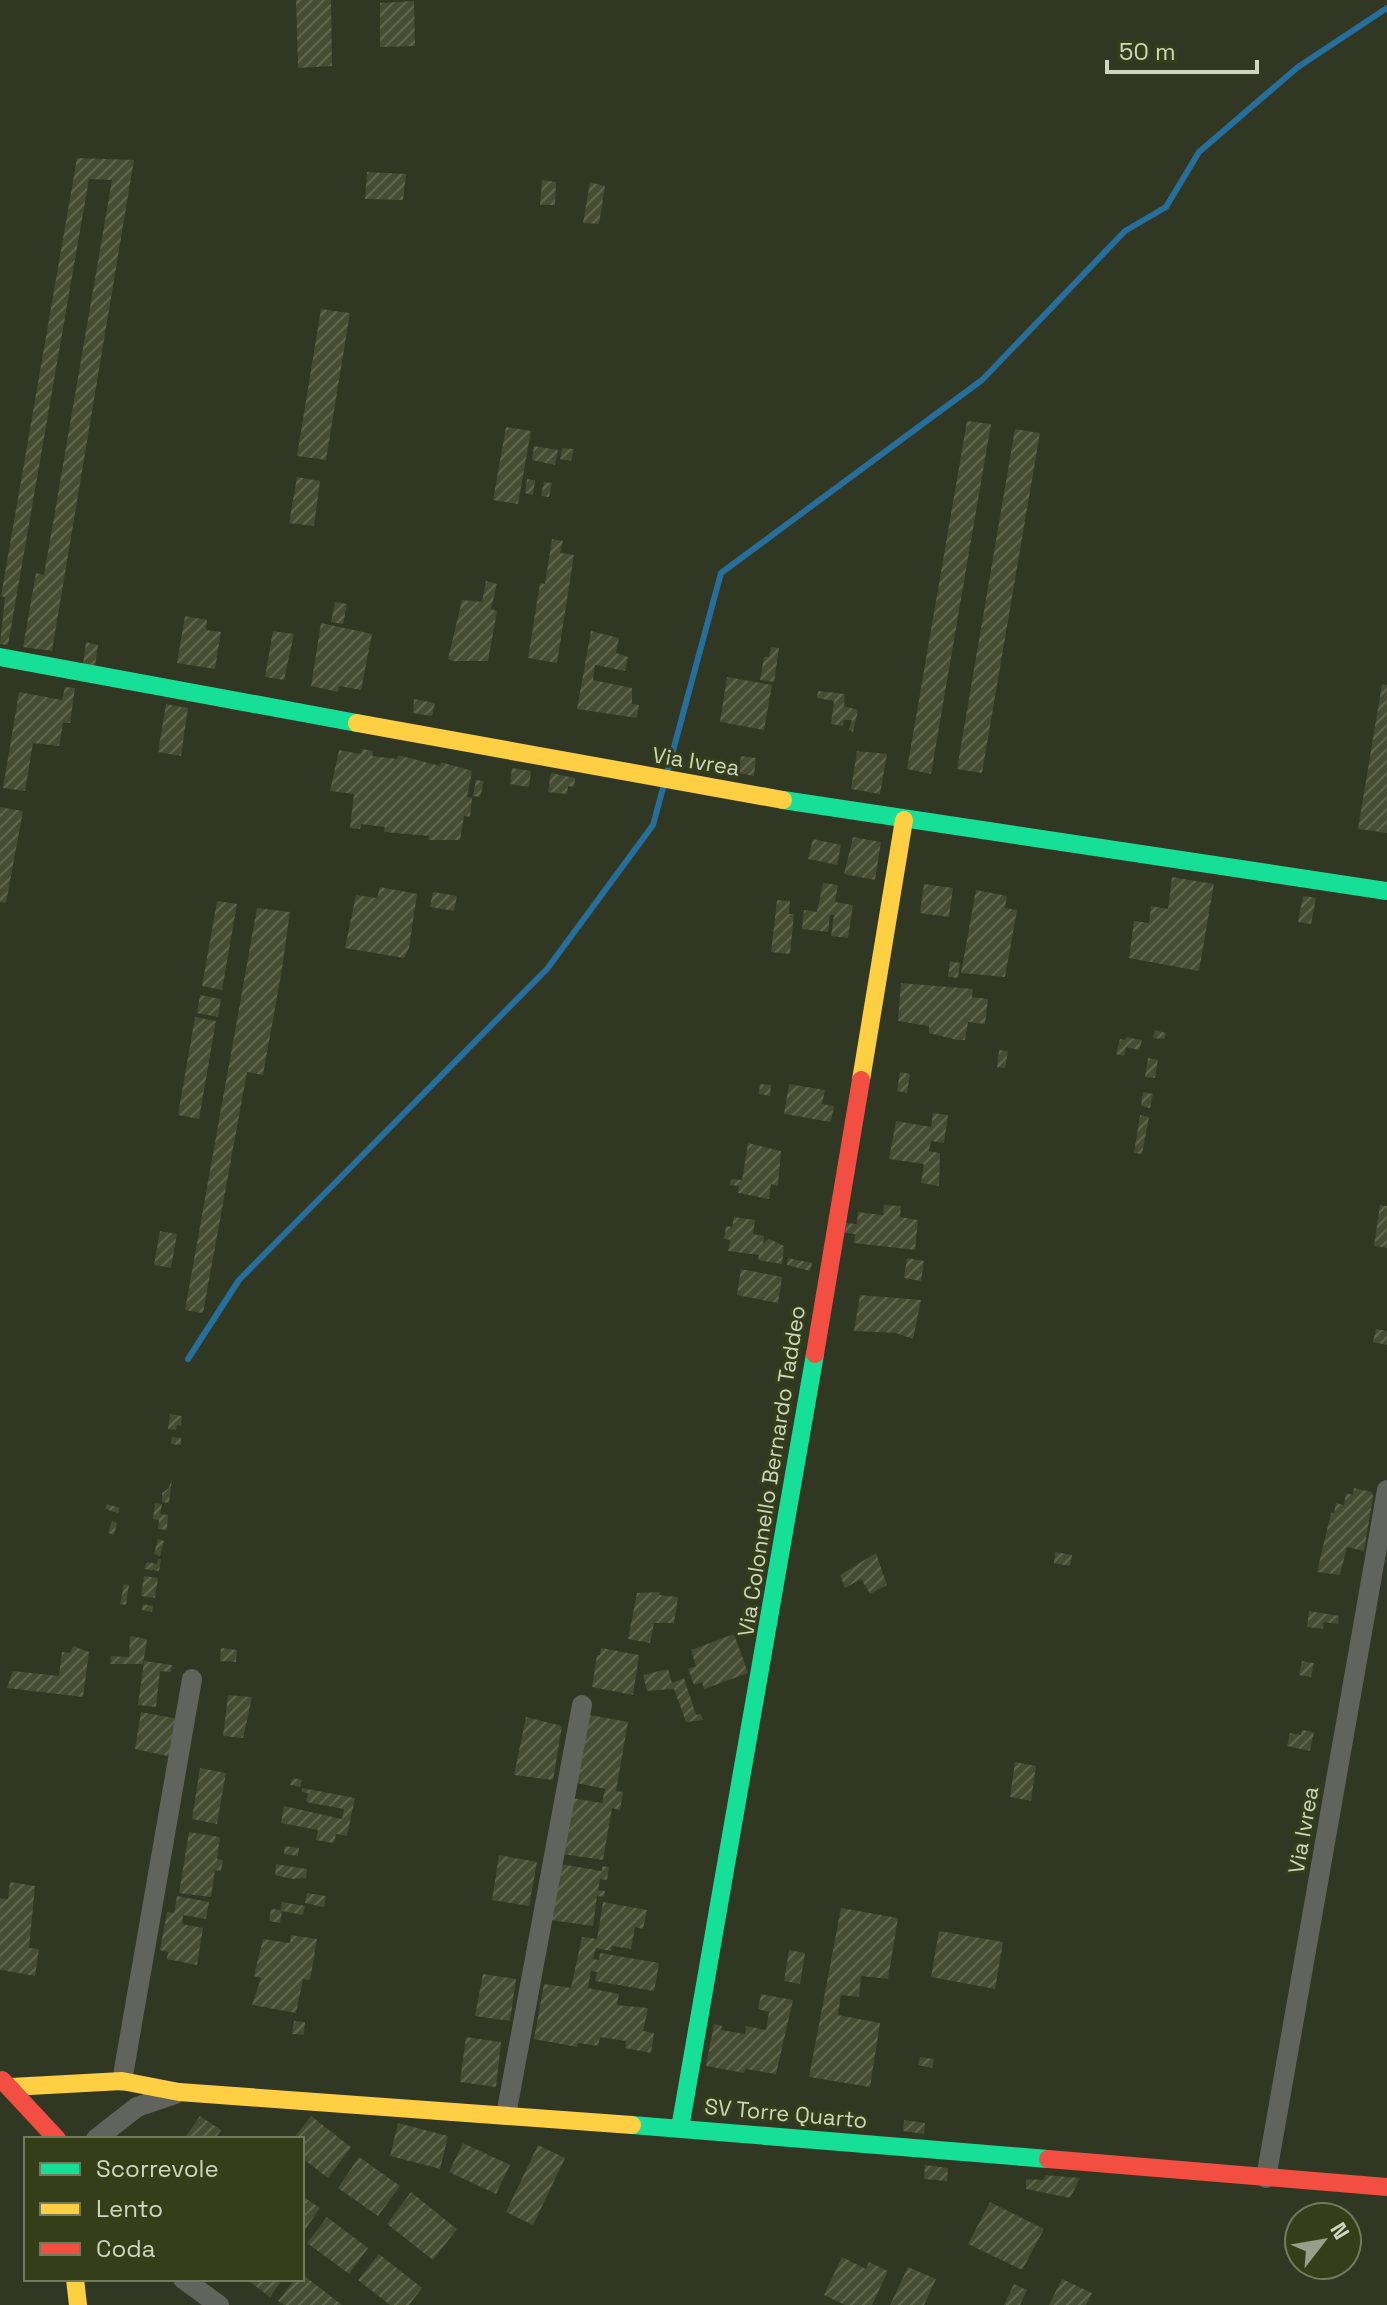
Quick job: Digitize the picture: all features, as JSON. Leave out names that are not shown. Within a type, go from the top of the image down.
[{"type":"street","name":"Via Ivrea","points":[[0,657],[624,773],[904,820],[1332,880],[1387,891]]},
{"type":"street","name":"Via Colonnello Bernardo Taddeo","points":[[680,2128],[773,1608],[904,820]]},
{"type":"street","name":"Via Ivrea","points":[[1266,2178],[1387,1490]]},
{"type":"street","points":[[122,2081],[192,1679]]},
{"type":"street","points":[[506,2115],[582,1705]]},
{"type":"street","name":"SV Torre Quarto","points":[[6,2083],[122,2081],[179,2092],[680,2128],[1387,2187]]},
{"type":"street","points":[[6,2083],[55,2137]]},
{"type":"street","name":"SV Torre Quarto","points":[[99,2137],[137,2107],[179,2092]]},
{"type":"street","points":[[75,2281],[78,2305]]},
{"type":"street","points":[[186,2281],[219,2305]]},
{"type":"building","points":[[296,0],[331,0],[332,66],[298,68]]},
{"type":"building","points":[[414,1],[415,46],[380,47],[380,3]]},
{"type":"building","points":[[77,158],[134,160],[52,651],[23,647],[36,573],[44,575],[112,180],[89,179],[8,645],[0,644],[5,597],[1,596]]},
{"type":"building","points":[[367,172],[406,174],[403,200],[365,199]]},
{"type":"building","points":[[542,180],[556,182],[555,205],[540,205]]},
{"type":"building","points":[[590,182],[605,186],[599,224],[583,223]]},
{"type":"building","points":[[321,309],[350,313],[326,460],[297,456]]},
{"type":"building","points":[[967,421],[991,424],[931,774],[907,769]]},
{"type":"building","points":[[506,427],[531,431],[518,504],[493,500]]},
{"type":"building","points":[[1015,429],[1040,433],[982,773],[957,769]]},
{"type":"building","points":[[534,446],[558,450],[555,465],[532,460]]},
{"type":"building","points":[[562,448],[574,449],[571,461],[560,459]]},
{"type":"building","points":[[297,477],[320,481],[314,526],[289,523]]},
{"type":"building","points":[[527,479],[535,480],[533,495],[525,493]]},
{"type":"building","points":[[544,482],[552,483],[549,497],[541,496]]},
{"type":"building","points":[[552,539],[563,541],[560,553],[574,555],[557,663],[528,658],[540,583],[545,584]]},
{"type":"building","points":[[486,581],[497,584],[491,609],[497,611],[488,661],[448,659],[462,600],[482,602]]},
{"type":"building","points":[[335,602],[347,604],[343,624],[331,622]]},
{"type":"building","points":[[185,616],[207,620],[206,630],[221,632],[215,669],[177,663]]},
{"type":"building","points":[[321,623],[372,634],[361,690],[339,686],[338,692],[311,686]]},
{"type":"building","points":[[273,631],[294,634],[284,680],[265,677]]},
{"type":"building","points":[[591,631],[619,638],[616,653],[628,657],[625,671],[595,665],[593,680],[632,688],[632,704],[639,705],[637,718],[577,709]]},
{"type":"building","points":[[86,642],[98,645],[95,666],[83,664]]},
{"type":"building","points":[[771,647],[779,648],[774,682],[760,680],[764,657],[769,657]]},
{"type":"building","points":[[727,677],[772,685],[764,730],[720,722]]},
{"type":"building","points":[[1382,684],[1387,685],[1387,833],[1358,829]]},
{"type":"building","points":[[65,687],[75,688],[70,723],[63,723],[59,746],[33,743],[25,791],[3,788],[19,692],[62,700]]},
{"type":"building","points":[[818,691],[845,694],[844,706],[858,710],[853,732],[849,730],[852,720],[844,720],[843,726],[831,724],[834,701],[817,698]]},
{"type":"building","points":[[414,699],[435,703],[432,716],[413,713]]},
{"type":"building","points":[[166,704],[188,708],[181,756],[158,752]]},
{"type":"building","points":[[362,749],[373,751],[372,756],[397,759],[398,755],[472,771],[467,797],[472,798],[470,817],[464,816],[460,840],[428,840],[429,836],[384,832],[385,827],[361,824],[360,829],[350,828],[354,794],[330,791],[339,750],[361,754]]},
{"type":"building","points":[[857,751],[887,754],[880,794],[851,789]]},
{"type":"building","points":[[741,756],[756,758],[754,776],[739,773]]},
{"type":"building","points":[[512,768],[531,771],[529,787],[510,784]]},
{"type":"building","points":[[551,773],[575,778],[574,787],[568,786],[567,794],[548,792]]},
{"type":"building","points":[[476,780],[484,781],[480,797],[473,796]]},
{"type":"building","points":[[0,807],[23,811],[6,903],[0,902]]},
{"type":"building","points":[[853,837],[881,842],[875,880],[844,874]]},
{"type":"building","points":[[813,839],[841,845],[837,865],[808,859]]},
{"type":"building","points":[[1172,877],[1214,884],[1199,971],[1129,958],[1134,921],[1149,923],[1151,906],[1168,909]]},
{"type":"building","points":[[823,883],[838,885],[835,902],[853,905],[848,938],[831,936],[834,915],[830,915],[828,932],[802,929],[804,910],[817,912]]},
{"type":"building","points":[[924,884],[953,888],[949,917],[920,913]]},
{"type":"building","points":[[380,887],[417,894],[409,948],[404,958],[345,948],[356,895],[377,898]]},
{"type":"building","points":[[976,890],[1007,896],[1005,908],[1017,910],[1005,977],[961,973]]},
{"type":"building","points":[[433,892],[457,896],[454,911],[430,907]]},
{"type":"building","points":[[1303,896],[1316,898],[1311,924],[1298,922]]},
{"type":"building","points":[[777,900],[790,901],[789,914],[794,914],[790,954],[771,952]]},
{"type":"building","points":[[217,901],[237,904],[222,990],[202,986]]},
{"type":"building","points":[[257,908],[290,912],[263,1075],[247,1072],[203,1313],[185,1310]]},
{"type":"building","points":[[950,961],[960,963],[958,978],[948,977]]},
{"type":"building","points":[[901,983],[973,989],[972,997],[988,999],[985,1024],[968,1022],[965,1040],[957,1040],[929,1033],[929,1026],[898,1021]]},
{"type":"building","points":[[200,995],[221,999],[218,1017],[197,1013]]},
{"type":"building","points":[[195,1017],[216,1021],[199,1119],[178,1115]]},
{"type":"building","points":[[1155,1030],[1166,1033],[1164,1039],[1153,1038]]},
{"type":"building","points":[[1126,1037],[1142,1040],[1139,1050],[1126,1047],[1124,1056],[1116,1054],[1120,1039],[1125,1040]]},
{"type":"building","points":[[999,1050],[1008,1051],[1005,1068],[997,1067]]},
{"type":"building","points":[[1148,1058],[1158,1060],[1155,1078],[1145,1077]]},
{"type":"building","points":[[900,1072],[910,1074],[907,1093],[897,1091]]},
{"type":"building","points":[[760,1084],[771,1085],[770,1096],[759,1094]]},
{"type":"building","points":[[789,1084],[825,1090],[822,1104],[834,1106],[831,1122],[784,1114]]},
{"type":"building","points":[[1143,1092],[1153,1094],[1150,1108],[1141,1106]]},
{"type":"building","points":[[933,1113],[948,1115],[944,1143],[931,1141],[929,1151],[940,1153],[939,1186],[921,1183],[924,1164],[889,1159],[896,1121],[931,1127]]},
{"type":"building","points":[[1140,1115],[1149,1117],[1142,1154],[1134,1153]]},
{"type":"building","points":[[748,1143],[781,1151],[778,1186],[771,1184],[769,1199],[738,1193],[739,1186],[730,1185],[731,1179],[742,1180]]},
{"type":"building","points":[[884,1205],[901,1206],[900,1217],[918,1220],[915,1250],[854,1243],[855,1234],[845,1233],[846,1223],[857,1224],[858,1212],[883,1215]]},
{"type":"building","points":[[1380,1205],[1387,1206],[1387,1248],[1374,1246]]},
{"type":"building","points":[[734,1217],[755,1220],[753,1234],[764,1236],[763,1243],[769,1239],[784,1246],[782,1264],[758,1260],[759,1255],[728,1251],[730,1240],[724,1239],[726,1226],[732,1227]]},
{"type":"building","points":[[160,1231],[177,1234],[171,1268],[154,1265]]},
{"type":"building","points":[[788,1258],[812,1263],[810,1271],[787,1265]]},
{"type":"building","points":[[907,1258],[924,1261],[921,1281],[904,1278]]},
{"type":"building","points":[[741,1269],[782,1277],[778,1303],[737,1295]]},
{"type":"building","points":[[860,1295],[921,1300],[913,1339],[896,1333],[854,1331]]},
{"type":"building","points":[[1376,1329],[1387,1331],[1387,1345],[1373,1342]]},
{"type":"building","points":[[170,1414],[182,1416],[181,1426],[177,1425],[176,1430],[168,1429]]},
{"type":"building","points":[[172,1437],[181,1438],[181,1445],[171,1444]]},
{"type":"building","points":[[172,1478],[169,1503],[162,1502],[162,1493],[169,1488]]},
{"type":"building","points":[[1354,1488],[1372,1492],[1373,1496],[1364,1551],[1347,1547],[1340,1575],[1317,1572],[1331,1513],[1334,1513],[1336,1503],[1344,1505],[1346,1493],[1353,1495]]},
{"type":"building","points":[[155,1503],[162,1504],[160,1514],[168,1515],[167,1530],[158,1529],[159,1520],[153,1519]]},
{"type":"building","points":[[107,1504],[120,1508],[118,1513],[105,1509]]},
{"type":"building","points":[[112,1521],[117,1523],[114,1535],[108,1533]]},
{"type":"building","points":[[158,1539],[164,1541],[160,1556],[154,1554]]},
{"type":"building","points":[[1055,1552],[1072,1555],[1070,1566],[1054,1563]]},
{"type":"building","points":[[876,1553],[887,1585],[870,1594],[861,1579],[845,1588],[840,1575]]},
{"type":"building","points":[[161,1559],[159,1571],[144,1569],[147,1562],[157,1564]]},
{"type":"building","points":[[144,1576],[158,1578],[155,1598],[141,1596]]},
{"type":"building","points":[[124,1584],[129,1585],[126,1605],[120,1604]]},
{"type":"building","points":[[660,1592],[659,1595],[678,1597],[674,1623],[654,1623],[650,1643],[628,1639],[637,1593]]},
{"type":"building","points":[[143,1604],[153,1606],[152,1612],[142,1610]]},
{"type":"building","points":[[1309,1611],[1339,1616],[1338,1624],[1324,1622],[1323,1629],[1307,1627]]},
{"type":"building","points":[[734,1634],[748,1673],[704,1689],[702,1682],[694,1685],[688,1669],[696,1666],[691,1650]]},
{"type":"building","points":[[130,1636],[147,1639],[143,1664],[110,1664],[111,1656],[129,1657]]},
{"type":"building","points":[[73,1646],[89,1652],[83,1697],[7,1688],[13,1671],[59,1676],[62,1652],[70,1653]]},
{"type":"building","points":[[221,1648],[237,1650],[236,1662],[220,1661]]},
{"type":"building","points":[[601,1648],[639,1655],[633,1695],[592,1687]]},
{"type":"building","points":[[144,1661],[172,1665],[171,1672],[160,1671],[156,1707],[138,1705]]},
{"type":"building","points":[[1302,1661],[1314,1663],[1311,1677],[1299,1675]]},
{"type":"building","points":[[668,1669],[672,1683],[684,1678],[696,1715],[701,1714],[703,1720],[686,1722],[674,1689],[647,1691],[643,1675]]},
{"type":"building","points":[[228,1695],[252,1697],[243,1738],[223,1736]]},
{"type":"building","points":[[141,1712],[184,1720],[177,1758],[135,1749]]},
{"type":"building","points":[[590,1715],[628,1722],[616,1791],[623,1792],[620,1810],[612,1808],[603,1860],[562,1854],[570,1827],[566,1826],[572,1798],[602,1803],[605,1789],[577,1783]]},
{"type":"building","points":[[526,1717],[562,1726],[553,1780],[514,1775]]},
{"type":"building","points":[[1302,1730],[1314,1732],[1310,1751],[1287,1746],[1290,1733],[1301,1735]]},
{"type":"building","points":[[1015,1762],[1036,1766],[1031,1801],[1010,1797]]},
{"type":"building","points":[[200,1768],[226,1773],[217,1824],[192,1819]]},
{"type":"building","points":[[293,1778],[302,1780],[300,1787],[290,1785]]},
{"type":"building","points":[[302,1788],[355,1798],[347,1836],[336,1834],[334,1843],[316,1840],[318,1830],[281,1823],[284,1806],[342,1819],[344,1809],[306,1802],[308,1793],[302,1792]]},
{"type":"building","points":[[189,1832],[220,1837],[217,1859],[223,1860],[221,1871],[215,1870],[211,1897],[179,1893]]},
{"type":"building","points":[[285,1846],[299,1848],[298,1856],[284,1854]]},
{"type":"building","points":[[499,1855],[537,1862],[529,1906],[492,1900]]},
{"type":"building","points":[[276,1864],[307,1869],[306,1878],[275,1875]]},
{"type":"building","points":[[560,1864],[602,1871],[602,1866],[609,1867],[607,1880],[600,1879],[598,1890],[605,1891],[604,1897],[597,1896],[593,1926],[550,1920]]},
{"type":"building","points":[[10,1882],[35,1886],[29,1948],[39,1949],[35,1976],[0,1970],[0,1898],[8,1899]]},
{"type":"building","points":[[307,1893],[326,1896],[324,1907],[305,1903]]},
{"type":"building","points":[[177,1896],[209,1902],[206,1919],[183,1915],[182,1924],[203,1928],[197,1965],[167,1959],[168,1952],[160,1950],[167,1912],[174,1913]]},
{"type":"building","points":[[282,1902],[305,1906],[303,1915],[282,1911],[280,1923],[269,1921],[271,1909],[281,1910]]},
{"type":"building","points":[[603,1902],[647,1910],[643,1929],[635,1927],[631,1949],[612,1946],[611,1951],[596,1948],[593,1959],[599,1960],[600,1953],[659,1963],[657,1975],[654,1991],[595,1981],[597,1972],[591,1971],[588,1988],[619,1994],[617,2005],[648,2008],[643,2031],[654,2033],[651,2053],[625,2048],[626,2041],[600,2037],[598,2046],[578,2043],[577,2047],[534,2039],[544,1984],[571,1988],[582,1937],[597,1939]]},
{"type":"building","points":[[841,1908],[898,1918],[888,1979],[861,1976],[859,1997],[841,1995],[838,2015],[880,2023],[870,2087],[809,2077]]},
{"type":"building","points":[[939,1931],[1003,1942],[995,1989],[931,1977]]},
{"type":"building","points":[[291,1935],[317,1939],[310,1980],[303,1979],[296,2013],[252,2005],[261,1978],[254,1976],[263,1939],[290,1943]]},
{"type":"building","points":[[789,1950],[805,1953],[800,1984],[784,1981]]},
{"type":"building","points":[[483,1974],[516,1979],[510,2021],[475,2016]]},
{"type":"building","points":[[761,1994],[793,2000],[776,2074],[746,2069],[747,2065],[744,2073],[706,2066],[714,2024],[722,2026],[721,2030],[745,2034],[746,2026],[766,2030],[769,2012],[758,2009]]},
{"type":"building","points":[[294,2021],[305,2022],[304,2035],[292,2034]]},
{"type":"building","points":[[466,2037],[501,2042],[496,2087],[460,2082]]},
{"type":"building","points":[[920,2057],[934,2059],[932,2068],[918,2065]]},
{"type":"building","points":[[200,2116],[221,2130],[216,2137],[185,2137]]},
{"type":"building","points":[[311,2116],[351,2147],[328,2178],[304,2160],[304,2137],[295,2137]]},
{"type":"building","points":[[904,2120],[925,2123],[924,2134],[903,2131]]},
{"type":"building","points":[[398,2123],[448,2136],[440,2169],[390,2156]]},
{"type":"building","points":[[463,2143],[510,2165],[496,2194],[449,2172]]},
{"type":"building","points":[[538,2145],[565,2158],[533,2225],[506,2212]]},
{"type":"building","points":[[359,2157],[400,2186],[378,2216],[338,2188]]},
{"type":"building","points":[[925,2165],[948,2168],[947,2181],[924,2179]]},
{"type":"building","points":[[1045,2175],[1080,2178],[1070,2198],[1026,2189],[1026,2179],[1044,2180]]},
{"type":"building","points":[[411,2192],[457,2229],[433,2260],[387,2224]]},
{"type":"building","points":[[304,2197],[320,2208],[304,2231]]},
{"type":"building","points":[[990,2202],[1044,2229],[1022,2270],[968,2244]]},
{"type":"building","points":[[327,2217],[368,2248],[349,2274],[307,2243]]},
{"type":"building","points":[[379,2254],[422,2288],[409,2305],[390,2305],[358,2280]]},
{"type":"building","points":[[842,2257],[866,2269],[869,2262],[888,2271],[872,2305],[845,2305],[824,2295]]},
{"type":"building","points":[[908,2267],[936,2279],[924,2305],[890,2305]]},
{"type":"building","points":[[304,2276],[342,2305],[284,2305],[278,2301],[293,2281],[304,2281]]},
{"type":"building","points":[[1062,2279],[1092,2293],[1086,2305],[1049,2305]]},
{"type":"building","points":[[249,2281],[282,2281],[270,2297]]},
{"type":"building","points":[[1014,2284],[1027,2290],[1020,2305],[1004,2305]]},
{"type":"waterway","points":[[667,773],[721,573],[982,380],[1125,231],[1166,207],[1199,152],[1298,67],[1387,8]]},
{"type":"waterway","points":[[188,1359],[239,1280],[547,969],[653,825],[663,788]]},
{"type":"traffic: fast","points":[[0,657],[357,723]]},
{"type":"traffic: fast","points":[[783,800],[1387,891]]},
{"type":"traffic: fast","points":[[680,2128],[815,1354]]},
{"type":"traffic: fast","points":[[632,2125],[1048,2159]]},
{"type":"traffic: slow","points":[[357,723],[783,800]]},
{"type":"traffic: slow","points":[[861,1080],[904,820]]},
{"type":"traffic: slow","points":[[11,2087],[122,2081],[179,2092],[632,2125]]},
{"type":"traffic: slow","points":[[75,2281],[78,2305]]},
{"type":"traffic: jam","points":[[815,1354],[861,1080]]},
{"type":"traffic: jam","points":[[2,2080],[55,2137]]},
{"type":"traffic: jam","points":[[1048,2159],[1387,2187]]}]
